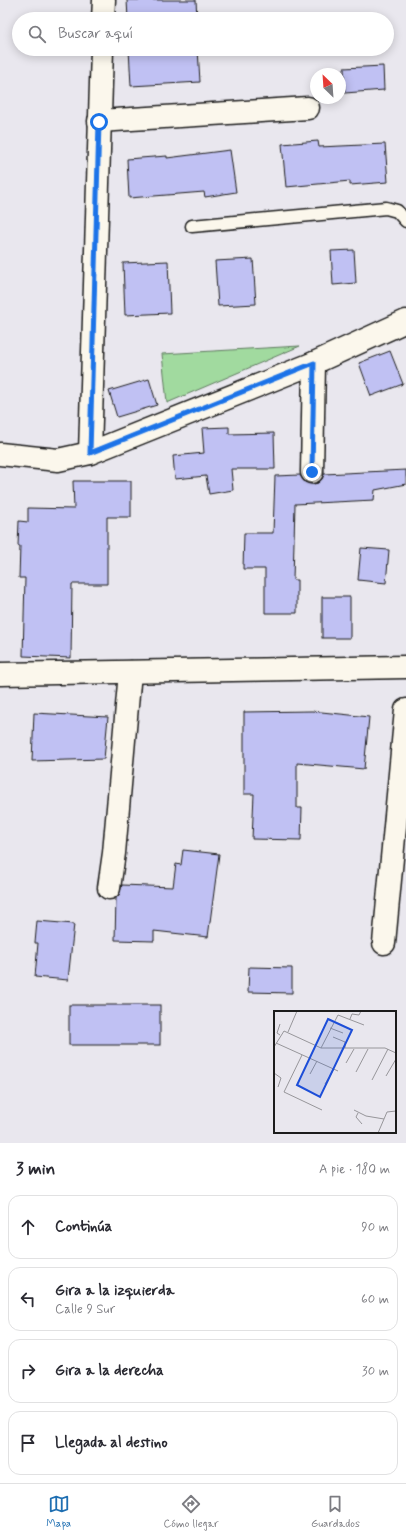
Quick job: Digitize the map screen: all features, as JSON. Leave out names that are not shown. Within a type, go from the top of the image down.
[{"type":"street","points":[[103,12],[104,0]]},
{"type":"street","points":[[90,453],[102,56]]},
{"type":"street","points":[[99,122],[308,108]]},
{"type":"street","points":[[0,454],[58,460],[90,453],[314,363],[406,321]]},
{"type":"street","points":[[312,472],[314,363]]},
{"type":"street","points":[[0,674],[406,667]]},
{"type":"street","points":[[109,888],[114,853],[130,672]]},
{"type":"street","points":[[384,943],[406,710]]},
{"type":"lane","points":[[192,226],[386,208],[397,211],[406,221]]},
{"type":"green space","points":[[300,346],[167,403],[162,354]]},
{"type":"building","points":[[127,0],[196,0],[197,12],[128,12]]},
{"type":"building","points":[[129,56],[198,56],[200,82],[131,86]]},
{"type":"building","points":[[383,66],[384,90],[346,93],[346,68],[344,68]]},
{"type":"building","points":[[318,141],[319,147],[385,144],[388,182],[350,185],[350,181],[286,187],[282,144]]},
{"type":"building","points":[[230,150],[236,192],[205,197],[204,192],[129,198],[127,159],[167,156],[167,158]]},
{"type":"building","points":[[354,250],[356,283],[333,285],[331,251]]},
{"type":"building","points":[[253,259],[256,304],[218,306],[215,261]]},
{"type":"building","points":[[168,261],[170,313],[125,315],[123,263]]},
{"type":"building","points":[[390,351],[403,384],[371,396],[359,363]]},
{"type":"building","points":[[149,379],[157,405],[117,417],[109,391]]},
{"type":"building","points":[[229,427],[229,434],[274,433],[275,469],[231,469],[233,490],[209,494],[206,476],[175,479],[173,456],[204,453],[202,428]]},
{"type":"building","points":[[406,470],[406,484],[375,490],[374,500],[295,504],[293,580],[297,580],[297,613],[265,613],[265,569],[243,569],[244,533],[273,533],[275,476],[300,475],[305,482],[312,484],[318,483],[324,474]]},
{"type":"building","points":[[73,481],[131,481],[131,517],[107,517],[107,584],[72,584],[71,658],[23,656],[25,578],[19,578],[19,521],[28,522],[28,508],[74,509]]},
{"type":"building","points":[[361,548],[389,550],[386,583],[358,580]]},
{"type":"building","points":[[322,597],[350,597],[350,638],[322,638]]},
{"type":"building","points":[[312,711],[369,717],[364,769],[297,763],[297,808],[302,808],[301,840],[252,839],[254,794],[244,794],[244,712]]},
{"type":"building","points":[[34,713],[108,717],[104,759],[32,761]]},
{"type":"building","points":[[183,850],[219,854],[208,937],[154,931],[154,941],[115,940],[116,898],[119,895],[122,885],[173,887],[176,864],[181,865]]},
{"type":"building","points":[[37,921],[74,924],[68,980],[35,977],[38,943],[35,943]]},
{"type":"building","points":[[249,967],[292,968],[292,993],[248,992]]},
{"type":"building","points":[[69,1005],[160,1005],[160,1045],[69,1045]]},
{"type":"route","points":[[99,122],[90,453],[314,363],[312,472]]}]
